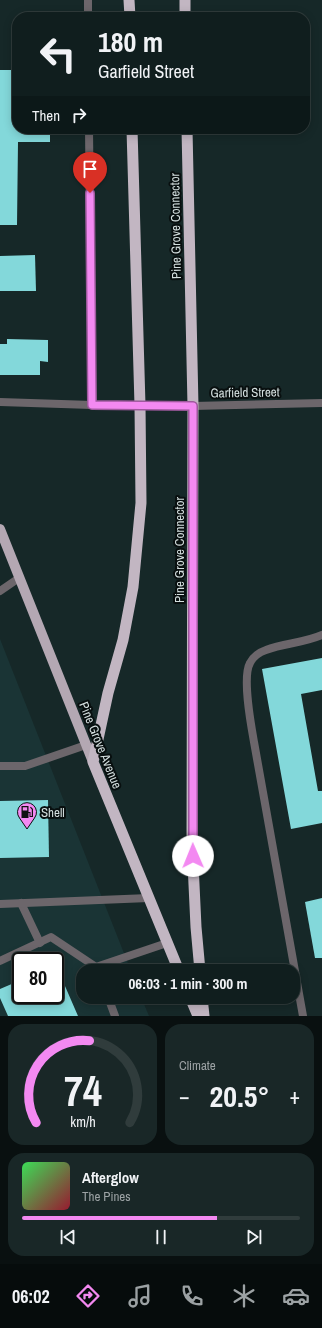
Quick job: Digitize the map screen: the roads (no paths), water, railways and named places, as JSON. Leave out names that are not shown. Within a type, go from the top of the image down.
[{"type":"highway","points":[[129,0],[130,12]]},
{"type":"highway","points":[[185,0],[185,12]]},
{"type":"highway","points":[[93,762],[108,693],[124,640],[133,587],[141,503],[140,405],[132,134]]},
{"type":"highway","name":"Pine Grove Connector","points":[[187,134],[193,406],[192,842],[199,964]]},
{"type":"highway","name":"Pine Grove Avenue","points":[[93,762],[176,964]]},
{"type":"highway","points":[[193,1004],[198,1016]]},
{"type":"highway","points":[[203,1004],[204,1016]]},
{"type":"main road","name":"Pine Grove Avenue","points":[[0,529],[93,762]]},
{"type":"street","points":[[88,0],[88,12]]},
{"type":"street","points":[[89,134],[92,405]]},
{"type":"street","name":"Garfield Street","points":[[0,402],[193,406],[322,403]]},
{"type":"street","points":[[0,591],[19,578]]},
{"type":"street","points":[[303,1016],[254,742],[247,675],[250,663],[257,655],[266,650],[310,640],[322,635]]},
{"type":"street","points":[[0,766],[25,766],[86,745]]},
{"type":"street","points":[[0,904],[149,898]]},
{"type":"street","points":[[21,903],[40,943]]},
{"type":"street","points":[[0,961],[51,937],[90,964]]},
{"type":"street","points":[[110,964],[167,943]]},
{"type":"street","points":[[111,1004],[115,1016]]},
{"type":"place","name":"Shell","points":[[27,829]]}]
